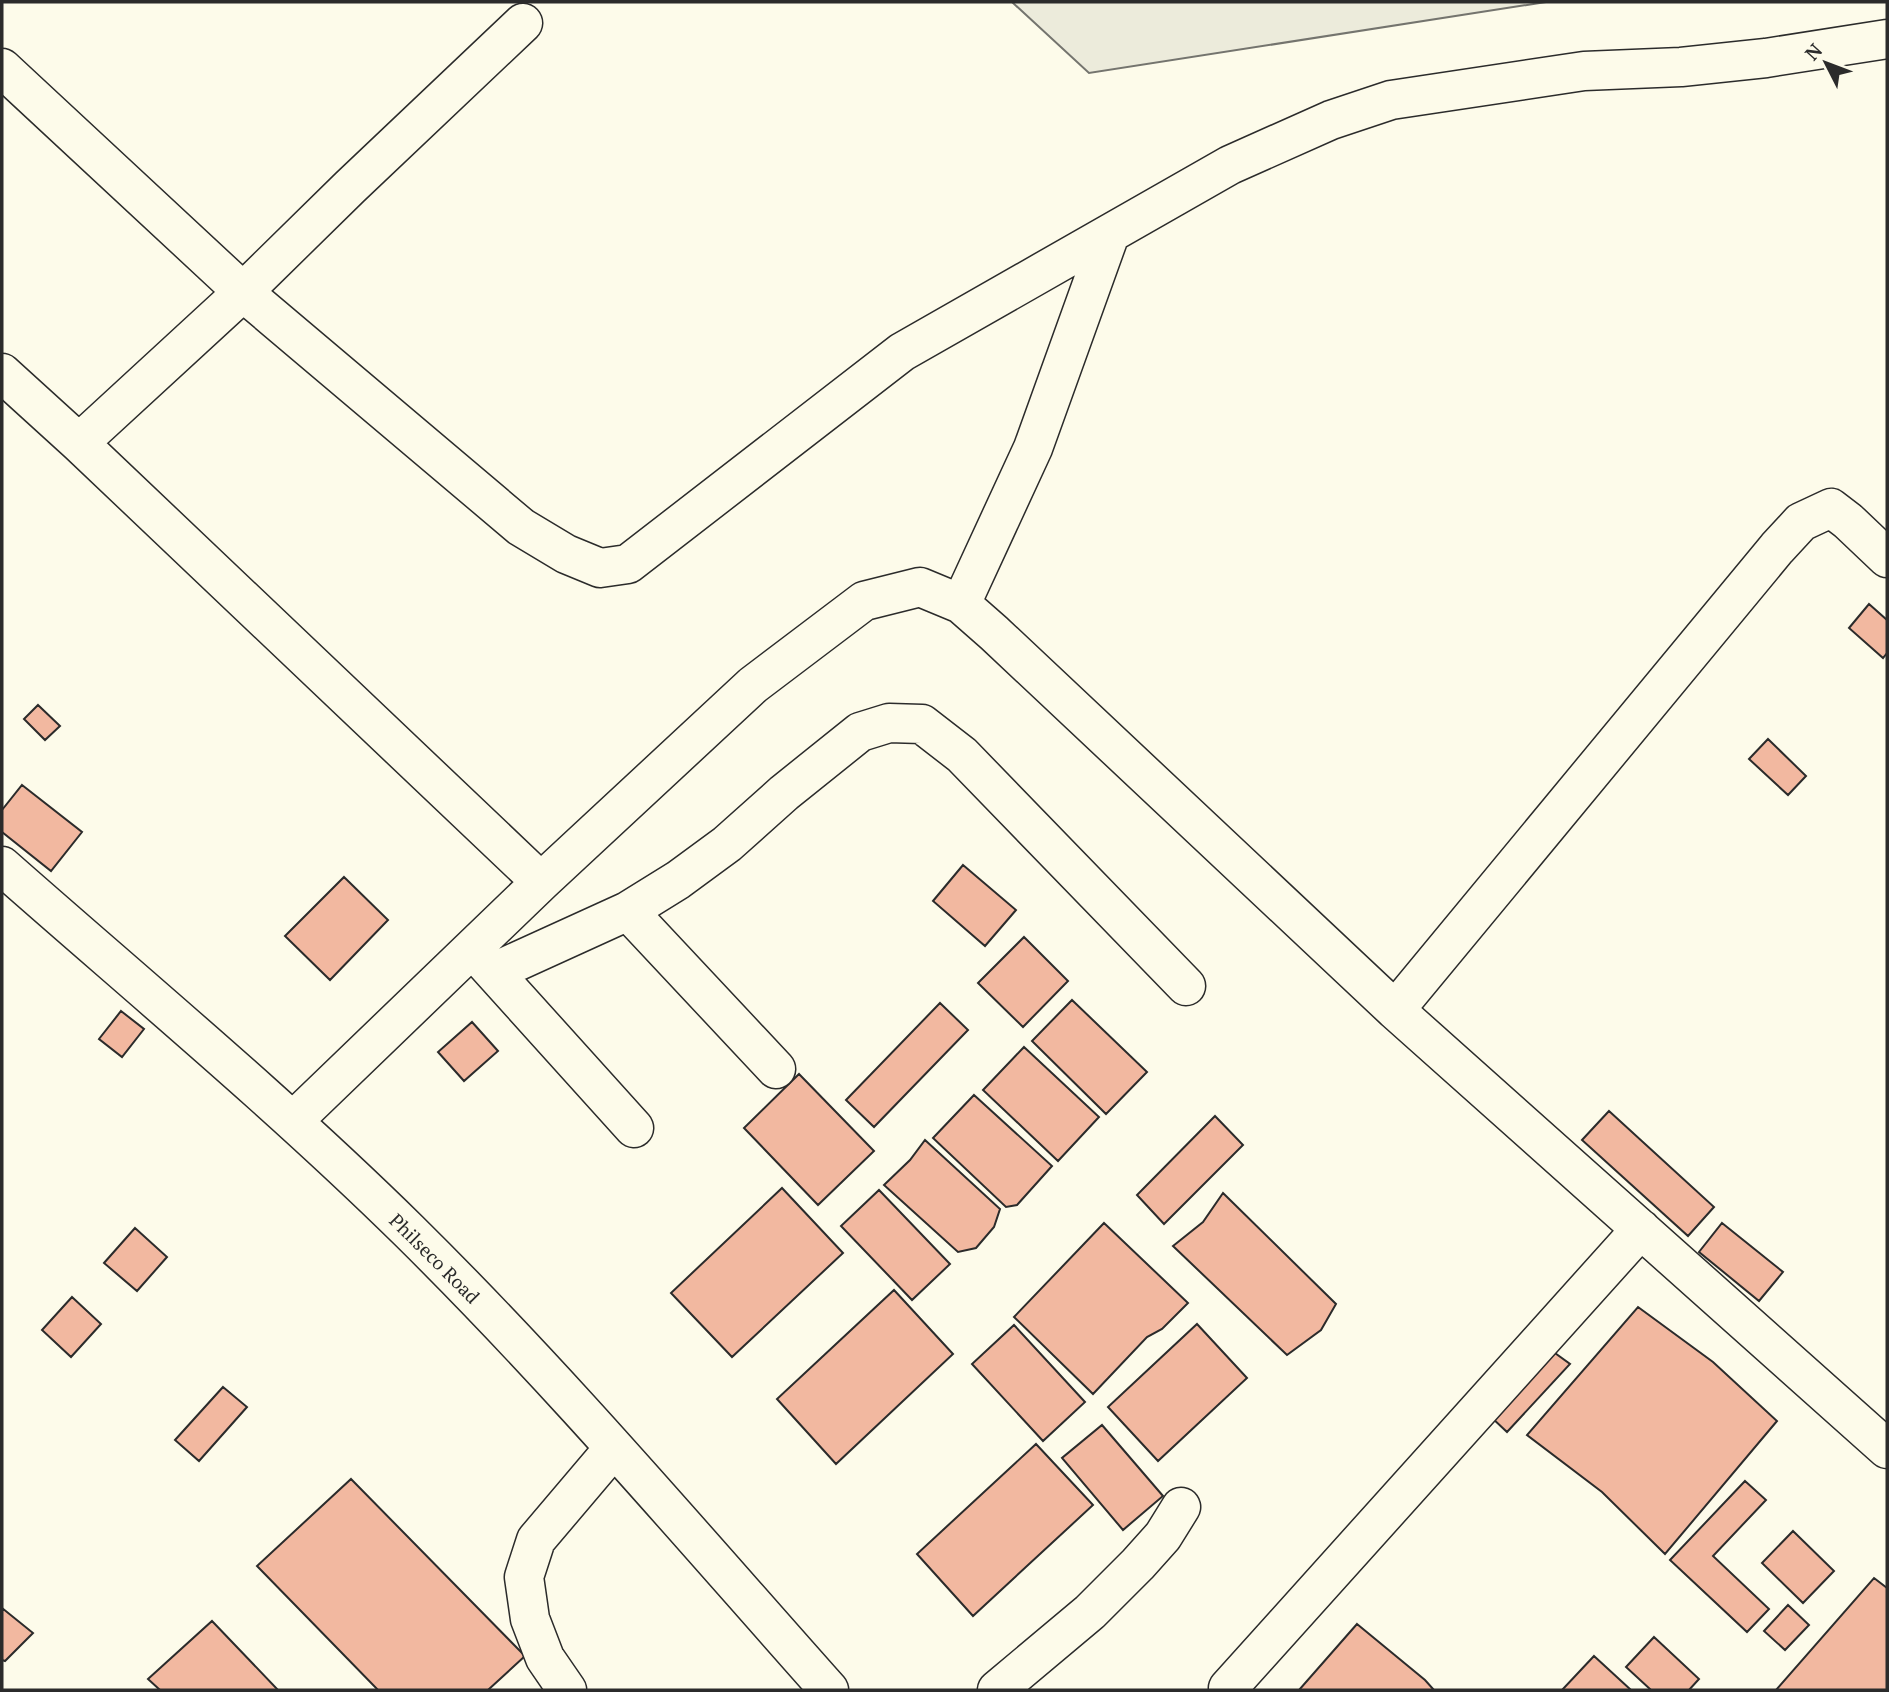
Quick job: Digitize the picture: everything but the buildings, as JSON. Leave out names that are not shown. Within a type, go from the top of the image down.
[{"type":"street","points":[[79,443],[243,292],[523,23]]},
{"type":"street","points":[[2,68],[243,292],[521,527],[566,554],[600,568],[628,564],[902,352],[1230,165],[1331,120],[1391,100],[1584,71],[1681,67],[1766,58],[1887,39]]},
{"type":"street","points":[[961,604],[1033,448],[1110,234]]},
{"type":"street","points":[[2,373],[541,882]]},
{"type":"street","points":[[1395,1010],[1768,558],[1801,522],[1831,508],[1887,558]]},
{"type":"street","points":[[293,1121],[483,960],[541,882],[752,685],[864,601],[920,587],[961,604],[995,633],[1395,1010],[1887,1449]]},
{"type":"street","points":[[483,960],[628,911],[678,880],[727,844],[784,793],[860,732],[889,723],[922,723],[962,755],[1186,986]]},
{"type":"street","name":"Philseco Road","points":[[2,866],[293,1121],[408,1230],[553,1380],[829,1690]]},
{"type":"street","points":[[628,911],[776,1069]]},
{"type":"street","points":[[483,960],[634,1128]]},
{"type":"street","points":[[1228,1688],[1642,1229]]},
{"type":"street","points":[[567,1690],[545,1658],[530,1619],[524,1577],[536,1539],[614,1448]]},
{"type":"street","points":[[996,1690],[1090,1612],[1163,1536],[1181,1507]]},
{"type":"shaded area","points":[[1012,2],[1546,2],[1089,73]]}]
